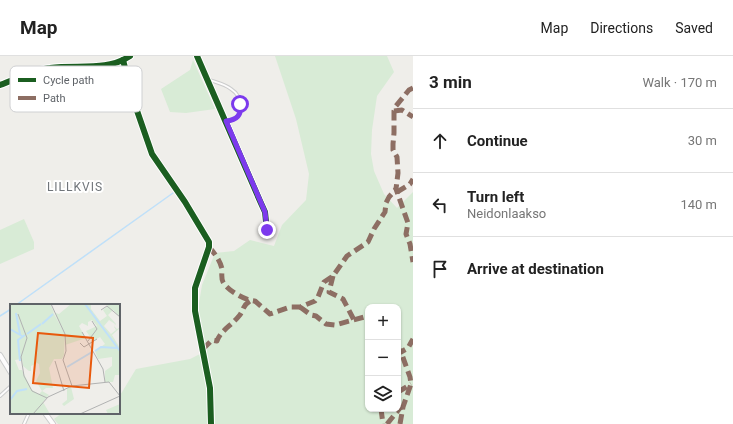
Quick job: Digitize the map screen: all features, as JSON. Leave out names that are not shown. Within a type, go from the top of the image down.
[{"type":"street","points":[[98,66],[123,60],[130,56]]},
{"type":"street","points":[[197,56],[265,212],[267,230]]},
{"type":"street","points":[[123,60],[125,66]]},
{"type":"street","points":[[0,85],[10,81]]},
{"type":"street","points":[[137,112],[152,154],[185,202],[209,242],[209,247],[195,288],[195,311],[210,388],[210,424]]},
{"type":"street","points":[[0,355],[10,371]]},
{"type":"street","points":[[46,414],[53,424]]},
{"type":"lane","points":[[208,79],[231,88],[238,97],[241,110],[240,114],[234,121],[226,121]]},
{"type":"lane","points":[[0,396],[10,387]]},
{"type":"lane","points":[[24,424],[29,414]]},
{"type":"green space","points":[[275,56],[387,56],[394,72],[377,96],[372,130],[371,154],[374,171],[384,194],[397,208],[413,192],[413,424],[213,424],[214,388],[198,309],[202,285],[215,253],[234,251],[250,240],[274,246],[282,225],[306,200],[309,174],[296,119]]},
{"type":"green space","points":[[193,60],[215,109],[186,113],[170,112],[161,89],[190,70]]},
{"type":"green space","points":[[24,219],[34,242],[34,249],[0,264],[0,230]]},
{"type":"green space","points":[[200,354],[207,389],[207,424],[58,424],[54,419],[61,414],[120,414],[120,395],[136,369],[190,359]]},
{"type":"waterway","points":[[17,304],[173,193]]},
{"type":"waterway","points":[[0,316],[10,310]]},
{"type":"marked path","points":[[413,88],[409,90],[396,106],[394,111],[393,144],[393,150],[397,157],[398,173],[396,189],[408,223],[406,234],[410,244],[413,262]]},
{"type":"marked path","points":[[394,111],[402,110],[413,117]]},
{"type":"marked path","points":[[397,192],[410,184],[413,179]]},
{"type":"marked path","points":[[209,247],[220,263],[223,282],[233,292],[251,301],[255,301],[270,314],[290,307],[300,307],[315,301],[324,282],[333,276],[347,256],[368,242],[385,212],[386,203],[389,197],[396,189]]},
{"type":"marked path","points":[[333,276],[329,292],[343,299],[354,320]]},
{"type":"marked path","points":[[203,349],[212,340],[217,341],[221,334],[241,314],[250,301]]},
{"type":"marked path","points":[[300,307],[311,315],[316,316],[326,324],[335,325],[365,317]]},
{"type":"marked path","points":[[401,352],[408,348],[413,339]]},
{"type":"marked path","points":[[400,424],[403,407],[411,384],[401,352]]},
{"type":"marked path","points":[[401,390],[411,384]]},
{"type":"marked path","points":[[387,424],[400,408],[403,407]]},
{"type":"marked path","points":[[381,412],[383,424]]},
{"type":"cycle path","points":[[101,66],[121,61],[130,56]]},
{"type":"cycle path","points":[[197,56],[265,212],[267,231]]},
{"type":"cycle path","points":[[123,60],[125,66]]},
{"type":"cycle path","points":[[91,66],[101,66]]},
{"type":"cycle path","points":[[0,85],[10,81]]},
{"type":"cycle path","points":[[137,112],[152,154],[185,202],[209,242],[209,247],[195,288],[195,311],[210,388],[211,424]]},
{"type":"district","name":"LILLKVIS","points":[[75,187]]},
{"type":"route","points":[[240,104],[241,110],[237,118],[234,121],[226,121],[265,212],[267,230]]}]
